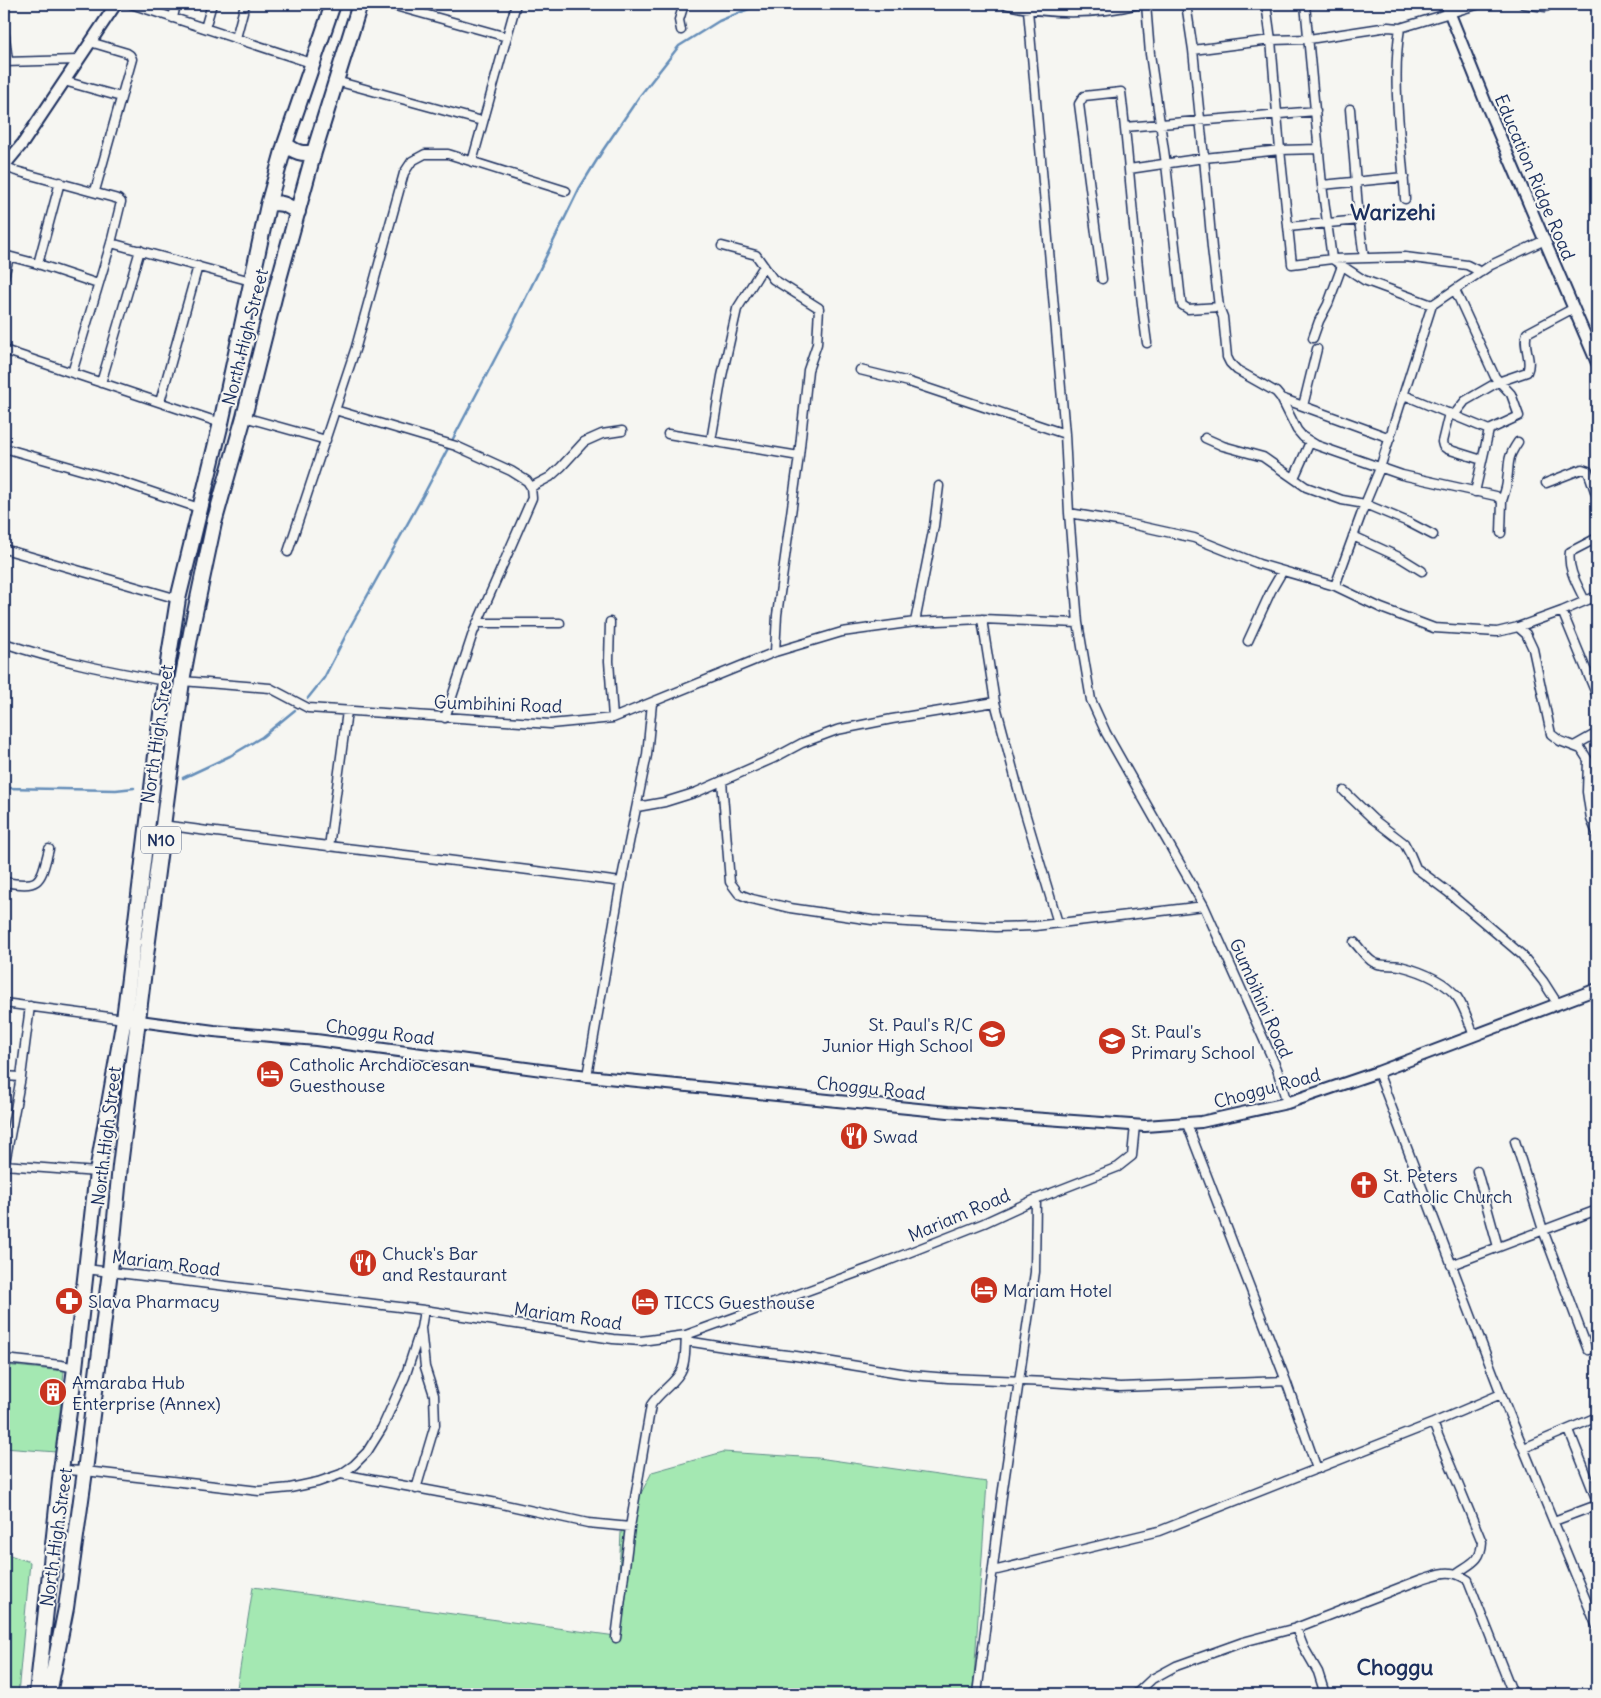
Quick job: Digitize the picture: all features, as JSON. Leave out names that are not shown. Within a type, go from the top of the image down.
[{"type":"highway","name":"North High Street","points":[[37,1694],[96,1172],[124,1018],[165,682],[178,599],[221,423],[268,205],[311,63],[333,4]]},
{"type":"highway","name":"North High Street","points":[[49,1694],[66,1608],[85,1471],[162,825],[182,681],[201,576],[314,152],[360,4]]},
{"type":"highway","points":[[285,144],[299,153],[314,152]]},
{"type":"highway","points":[[268,205],[274,202],[283,204],[298,212]]},
{"type":"main road","points":[[4,166],[22,143],[116,4]]},
{"type":"main road","name":"Education Ridge Road","points":[[1448,8],[1487,106],[1597,363]]},
{"type":"main road","name":"Choggu Road","points":[[124,1018],[214,1031],[316,1040],[587,1076],[948,1112],[1145,1126],[1187,1124],[1287,1103],[1378,1072],[1597,989]]},
{"type":"street","points":[[132,4],[311,63]]},
{"type":"street","points":[[172,18],[176,4]]},
{"type":"street","points":[[205,28],[212,4]]},
{"type":"street","points":[[236,38],[245,4]]},
{"type":"street","points":[[388,4],[409,7],[507,37]]},
{"type":"street","points":[[472,162],[516,4]]},
{"type":"street","points":[[681,30],[679,20],[684,4]]},
{"type":"street","points":[[1004,4],[1028,10],[1060,12],[1097,10],[1136,4]]},
{"type":"street","points":[[1146,4],[1150,54],[1161,124],[1182,306],[1188,309],[1219,307]]},
{"type":"street","points":[[1186,4],[1193,50],[1219,307],[1223,317],[1227,357],[1230,363],[1237,370],[1276,392],[1297,430],[1310,442],[1402,475],[1496,496],[1502,501]]},
{"type":"street","points":[[1266,4],[1292,264],[1332,259],[1405,257],[1467,264],[1481,272]]},
{"type":"street","points":[[1305,4],[1322,185],[1332,259],[1364,280],[1432,305]]},
{"type":"street","points":[[1193,50],[1271,40],[1309,39],[1388,27],[1400,28],[1448,8],[1480,4]]},
{"type":"street","points":[[1524,4],[1546,7]]},
{"type":"street","name":"Gumbihini Road","points":[[1028,10],[1078,623],[1091,700],[1106,733],[1204,906],[1277,1069],[1287,1103]]},
{"type":"street","points":[[1400,28],[1397,46],[1397,74],[1405,200]]},
{"type":"street","points":[[4,30],[6,62],[78,60]]},
{"type":"street","points":[[90,42],[127,53],[132,60],[95,191]]},
{"type":"street","points":[[64,80],[121,97]]},
{"type":"street","points":[[336,81],[482,121]]},
{"type":"street","points":[[1102,279],[1079,104],[1084,96],[1121,92],[1139,287],[1147,342]]},
{"type":"street","points":[[1350,109],[1364,258]]},
{"type":"street","points":[[1125,126],[1316,111]]},
{"type":"street","points":[[1129,169],[1204,158],[1280,150],[1319,150]]},
{"type":"street","points":[[288,552],[356,347],[404,173],[412,161],[425,154],[448,154],[566,191]]},
{"type":"street","points":[[4,166],[95,191],[118,199],[121,202],[111,243],[72,373]]},
{"type":"street","points":[[1322,185],[1404,177]]},
{"type":"street","points":[[38,264],[60,182]]},
{"type":"street","points":[[1288,227],[1359,220]]},
{"type":"street","points":[[1335,586],[1380,468],[1432,305],[1498,261],[1544,240]]},
{"type":"street","points":[[111,243],[251,281]]},
{"type":"street","points":[[722,246],[756,255],[774,279],[819,308],[817,344],[808,370],[799,456],[777,616],[775,652]]},
{"type":"street","points":[[101,383],[140,250]]},
{"type":"street","points":[[4,276],[6,256],[38,264],[98,284]]},
{"type":"street","points":[[160,402],[198,266]]},
{"type":"street","points":[[711,441],[722,376],[738,309],[764,266]]},
{"type":"street","points":[[1313,338],[1342,266]]},
{"type":"street","points":[[1404,395],[1489,430],[1519,416],[1511,394],[1498,382],[1456,290]]},
{"type":"street","points":[[1482,460],[1443,446],[1442,442],[1452,414],[1465,401],[1498,382],[1528,370],[1530,366],[1525,342],[1527,333],[1574,308]]},
{"type":"street","points":[[1302,406],[1317,349]]},
{"type":"street","points":[[4,350],[221,423]]},
{"type":"street","points":[[860,370],[908,382],[1064,434]]},
{"type":"street","points":[[1281,398],[1390,438]]},
{"type":"street","points":[[335,410],[456,446],[512,472],[527,481],[531,488],[532,498],[477,623],[446,718]]},
{"type":"street","points":[[244,416],[326,440]]},
{"type":"street","points":[[1475,492],[1489,430]]},
{"type":"street","points":[[531,488],[562,467],[584,442],[602,434],[622,431]]},
{"type":"street","points":[[668,434],[799,456]]},
{"type":"street","points":[[1205,438],[1223,446],[1263,457],[1306,487],[1342,500],[1365,504],[1433,535]]},
{"type":"street","points":[[1294,478],[1310,442]]},
{"type":"street","points":[[1501,533],[1502,501],[1508,482],[1507,464],[1518,442]]},
{"type":"street","points":[[4,448],[116,480],[199,508]]},
{"type":"street","points":[[1546,483],[1582,469],[1588,471],[1597,497]]},
{"type":"street","points":[[915,622],[940,486]]},
{"type":"street","points":[[1069,513],[1117,521],[1194,538],[1282,572],[1335,586],[1382,608],[1434,628],[1497,632],[1518,627],[1597,596]]},
{"type":"street","points":[[1353,536],[1401,558],[1422,571]]},
{"type":"street","points":[[1585,601],[1568,559],[1570,552],[1597,538]]},
{"type":"street","points":[[4,548],[178,599]]},
{"type":"street","points":[[1248,641],[1282,572]]},
{"type":"street","points":[[1562,611],[1597,696]]},
{"type":"street","points":[[982,619],[995,702],[1020,796],[1058,923]]},
{"type":"street","name":"Gumbihini Road","points":[[182,681],[270,688],[308,708],[550,724],[613,718],[775,652],[842,632],[915,622],[982,619],[1078,623]]},
{"type":"street","points":[[610,622],[610,691],[613,718]]},
{"type":"street","points":[[477,623],[560,623]]},
{"type":"street","points":[[1518,627],[1526,634],[1533,649],[1551,734],[1560,742],[1581,750],[1588,760],[1588,801],[1591,819],[1597,833]]},
{"type":"street","points":[[4,643],[37,654],[85,666],[165,682]]},
{"type":"street","points":[[637,807],[681,797],[774,758],[802,743],[837,730],[995,702]]},
{"type":"street","points":[[587,1076],[621,882],[647,755],[652,703]]},
{"type":"street","points":[[328,846],[347,711]]},
{"type":"street","points":[[1574,746],[1597,733]]},
{"type":"street","points":[[722,781],[730,882],[739,894],[752,899],[790,908],[872,920],[996,927],[1035,926],[1204,906]]},
{"type":"street","points":[[1344,792],[1373,819],[1404,843],[1416,868],[1448,892],[1522,955],[1543,981],[1557,1003]]},
{"type":"street","points":[[162,825],[621,882]]},
{"type":"street","points":[[4,882],[20,884],[36,882],[43,875],[50,849]]},
{"type":"street","points":[[1354,942],[1372,962],[1394,964],[1419,971],[1450,990],[1457,997],[1465,1011],[1474,1036]]},
{"type":"street","points":[[4,1003],[124,1018]]},
{"type":"street","points":[[30,1006],[21,1077],[4,1166],[96,1172]]},
{"type":"street","points":[[1378,1072],[1501,1394],[1594,1614],[1597,1627]]},
{"type":"street","points":[[4,1076],[21,1077]]},
{"type":"street","points":[[1187,1124],[1286,1381],[1317,1469]]},
{"type":"street","name":"Mariam Road","points":[[86,1269],[424,1310],[613,1339],[641,1341],[686,1338],[984,1223],[1036,1199],[1118,1167],[1132,1156],[1135,1125]]},
{"type":"street","points":[[1515,1141],[1544,1230],[1588,1350]]},
{"type":"street","points":[[1476,1171],[1498,1247]]},
{"type":"street","points":[[977,1694],[1035,1272],[1036,1199]]},
{"type":"street","points":[[1451,1265],[1597,1210]]},
{"type":"street","points":[[61,1470],[259,1490],[290,1488],[318,1482],[341,1474],[354,1465],[367,1452],[382,1428],[405,1377],[421,1328],[424,1310]]},
{"type":"street","points":[[416,1489],[435,1425],[434,1396],[425,1368],[421,1328]]},
{"type":"street","points":[[616,1638],[630,1527],[651,1405],[656,1397],[681,1372],[685,1361],[686,1338],[737,1349],[796,1356],[912,1375],[948,1378],[1120,1387],[1286,1381]]},
{"type":"street","points":[[4,1359],[75,1368]]},
{"type":"street","points":[[993,1571],[1160,1531],[1433,1423],[1501,1394]]},
{"type":"street","points":[[1524,1448],[1597,1417]]},
{"type":"street","points":[[1433,1423],[1482,1542],[1481,1551],[1477,1559],[1457,1573]]},
{"type":"street","points":[[1569,1430],[1597,1501]]},
{"type":"street","points":[[341,1474],[497,1503],[588,1523],[630,1527]]},
{"type":"street","points":[[1554,1521],[1597,1505]]},
{"type":"street","points":[[1136,1694],[1152,1679],[1176,1666],[1243,1642],[1296,1628],[1422,1579],[1442,1573],[1457,1573],[1468,1580],[1473,1589],[1513,1694]]},
{"type":"street","points":[[1296,1628],[1303,1646],[1318,1672],[1325,1694]]},
{"type":"green space","points":[[4,1365],[64,1371],[56,1452],[4,1448]]},
{"type":"green space","points":[[723,1452],[818,1458],[987,1482],[972,1694],[236,1694],[253,1587],[616,1636],[621,1532],[652,1472]]},
{"type":"green space","points":[[4,1553],[30,1562],[18,1694],[4,1694]]},
{"type":"waterway","points":[[308,698],[324,678],[350,627],[424,494],[509,332],[579,189],[603,150],[639,97],[679,46],[719,21],[761,4]]},
{"type":"waterway","points":[[183,778],[230,756],[262,737],[295,710]]},
{"type":"waterway","points":[[4,788],[116,790],[134,788]]},
{"type":"place","name":"St. Paul's R/C Junior High School","points":[[992,1034]]},
{"type":"place","name":"St. Paul's Primary School","points":[[1112,1041]]},
{"type":"place","name":"Catholic Archdiocesan Guesthouse","points":[[270,1074]]},
{"type":"place","name":"Swad","points":[[854,1136]]},
{"type":"place","name":"St. Peters Catholic Church","points":[[1364,1185]]},
{"type":"place","name":"Chuck's Bar and Restaurant","points":[[363,1263]]},
{"type":"place","name":"Mariam Hotel","points":[[984,1290]]},
{"type":"place","name":"Slava Pharmacy","points":[[69,1301]]},
{"type":"place","name":"TICCS Guesthouse","points":[[645,1302]]},
{"type":"place","name":"Amaraba Hub Enterprise (Annex)","points":[[53,1392]]},
{"type":"district","name":"Warizehi","points":[[1393,212]]},
{"type":"district","name":"Choggu","points":[[1395,1667]]}]
